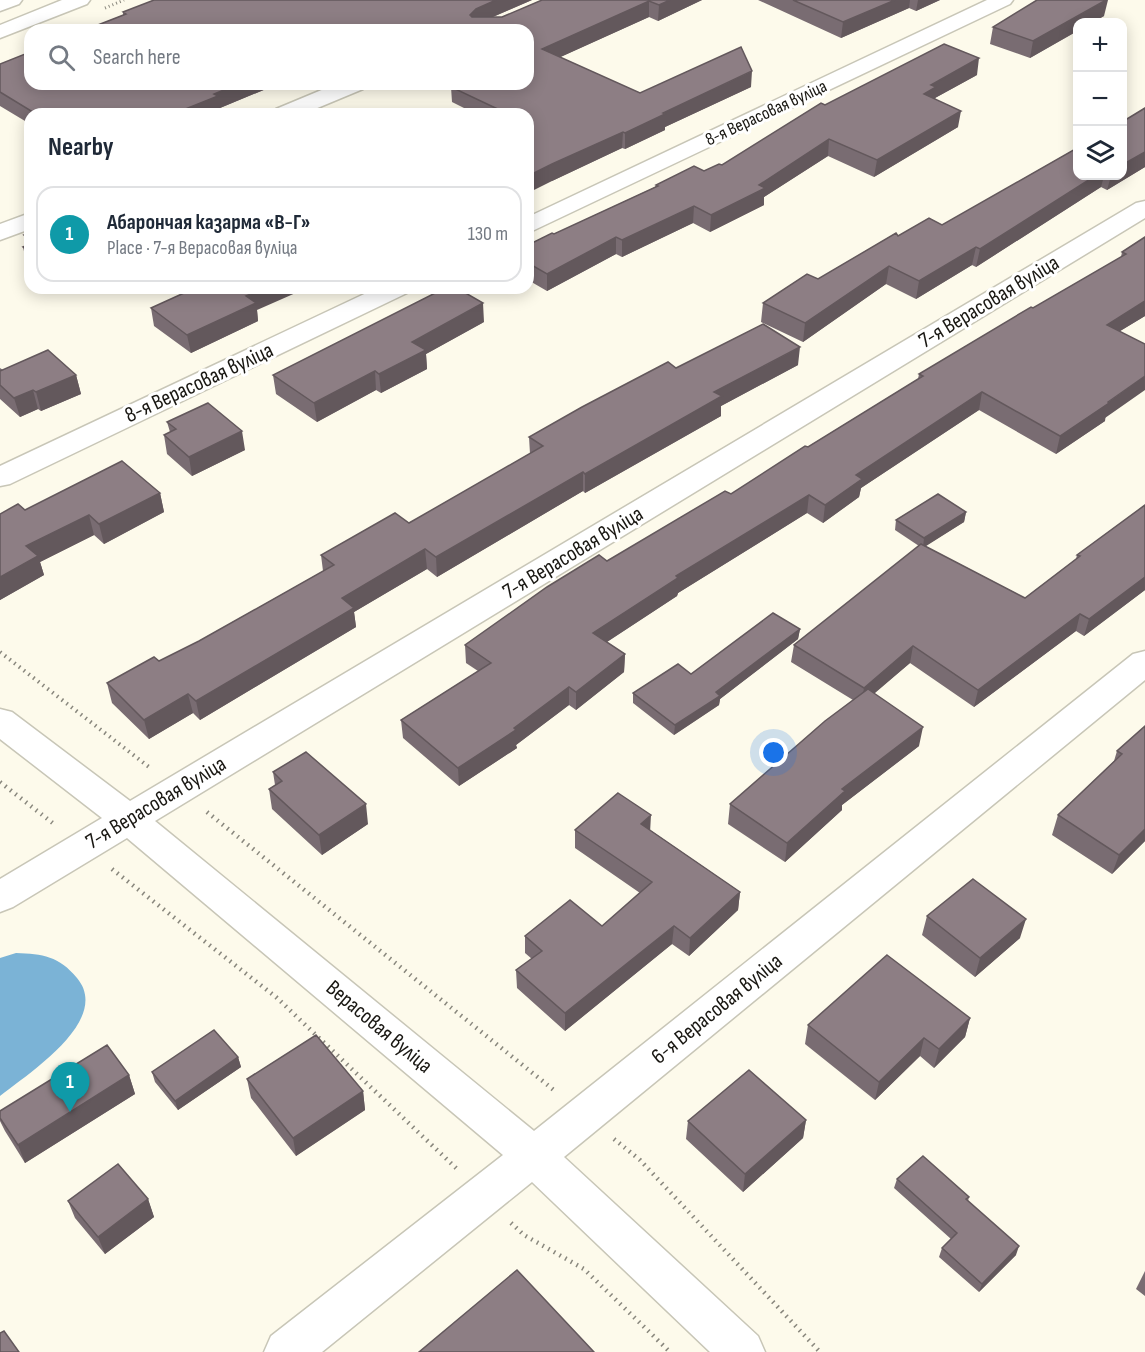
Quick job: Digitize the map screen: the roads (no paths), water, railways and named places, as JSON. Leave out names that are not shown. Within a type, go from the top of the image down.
[{"type":"street","points":[[0,5],[12,0]]},
{"type":"street","points":[[0,32],[80,0]]},
{"type":"street","name":"8-я Верасовая вуліца","points":[[534,223],[1003,0]]},
{"type":"street","points":[[298,108],[342,90]]},
{"type":"street","name":"7-я Верасовая вуліца","points":[[0,897],[1145,208]]},
{"type":"street","points":[[0,233],[24,223]]},
{"type":"street","name":"8-я Верасовая вуліца","points":[[0,477],[385,294]]},
{"type":"street","name":"6-я Верасовая вуліца","points":[[287,1352],[585,1115],[1145,662]]},
{"type":"street","name":"Верасовая вуліца","points":[[0,721],[130,820],[534,1156],[742,1352]]},
{"type":"water","points":[[16,953],[50,958],[64,965],[77,978],[85,994],[84,1011],[76,1028],[62,1044],[46,1060],[0,1096],[0,958]]},
{"type":"place","name":"Абарончая казарма «В-Г»","points":[[70,1112]]}]
